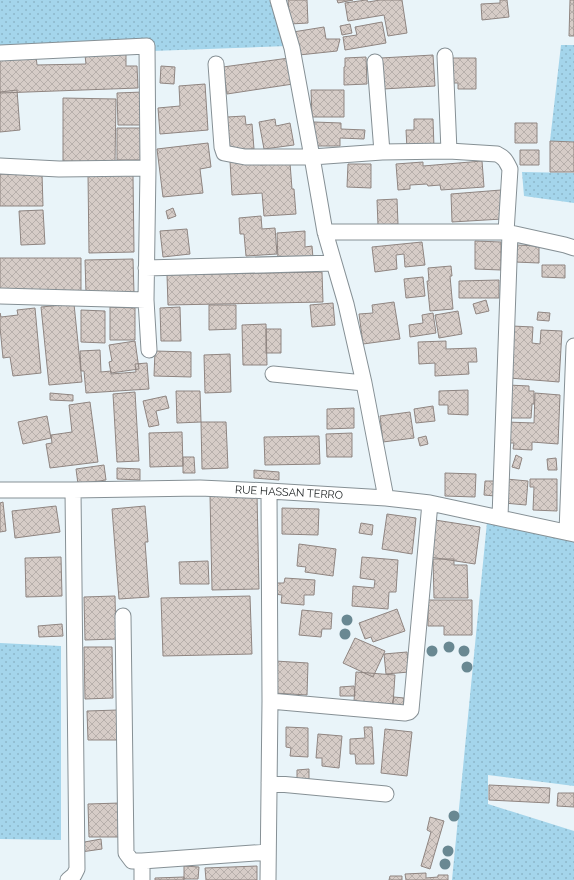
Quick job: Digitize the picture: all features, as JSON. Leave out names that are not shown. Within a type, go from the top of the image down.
[{"type":"street","points":[[278,0],[292,48],[325,232],[346,304],[364,383],[386,498]]},
{"type":"street","points":[[0,53],[147,46],[148,168],[146,300],[149,350]]},
{"type":"street","points":[[445,56],[449,151]]},
{"type":"street","points":[[375,62],[382,152]]},
{"type":"street","points":[[216,64],[222,147],[224,153],[245,157],[312,157],[382,152],[449,151],[497,154],[507,162],[510,169],[500,518]]},
{"type":"street","points":[[0,166],[59,169],[148,168]]},
{"type":"street","points":[[325,232],[508,232],[574,248]]},
{"type":"street","points":[[146,268],[334,263]]},
{"type":"street","points":[[0,296],[146,300]]},
{"type":"street","points":[[570,533],[574,346]]},
{"type":"street","points":[[273,374],[364,383]]},
{"type":"street","name":"RUE HASSAN TERRO","points":[[0,490],[200,488],[386,498],[430,503],[570,533]]},
{"type":"street","points":[[68,880],[74,876],[77,869],[73,490]]},
{"type":"street","points":[[268,880],[270,491]]},
{"type":"street","points":[[270,701],[405,713],[411,710],[430,503]]},
{"type":"street","points":[[123,616],[126,853],[132,861],[142,861],[268,852]]},
{"type":"street","points":[[269,783],[386,794]]},
{"type":"street","points":[[142,861],[142,880]]},
{"type":"shaded area","points":[[0,0],[273,0],[287,46],[0,58]]},
{"type":"shaded area","points":[[561,45],[574,45],[574,142],[550,141]]},
{"type":"shaded area","points":[[522,172],[574,173],[574,203],[524,196]]},
{"type":"shaded area","points":[[487,522],[574,542],[574,786],[488,775],[488,804],[574,831],[574,880],[452,880]]},
{"type":"shaded area","points":[[0,643],[61,646],[61,840],[0,839]]},
{"type":"building","points":[[288,0],[307,0],[308,23],[290,24]]},
{"type":"building","points":[[337,0],[353,0],[338,3]]},
{"type":"building","points":[[367,0],[368,2],[380,0],[402,0],[407,33],[388,36],[384,15],[348,21],[345,3]]},
{"type":"building","points":[[500,0],[507,0],[509,17],[482,20],[481,4],[500,3]]},
{"type":"building","points":[[570,0],[574,0],[574,36],[569,36]]},
{"type":"building","points":[[382,22],[386,43],[345,50],[343,37],[357,35],[355,27]]},
{"type":"building","points":[[350,24],[352,33],[342,35],[340,26]]},
{"type":"building","points":[[324,27],[326,39],[340,39],[337,51],[299,55],[293,32]]},
{"type":"building","points":[[126,54],[126,66],[137,66],[138,88],[0,93],[0,57],[36,56],[37,65],[86,64],[85,55]]},
{"type":"building","points":[[433,55],[435,86],[383,89],[381,58]]},
{"type":"building","points":[[366,57],[367,84],[344,85],[345,58]]},
{"type":"building","points":[[289,58],[293,84],[227,94],[223,67]]},
{"type":"building","points":[[450,58],[476,58],[476,89],[458,89],[458,83],[450,83]]},
{"type":"building","points":[[161,66],[175,67],[174,84],[160,83]]},
{"type":"building","points":[[205,84],[208,130],[160,134],[158,108],[180,106],[179,86]]},
{"type":"building","points":[[17,90],[20,130],[0,132],[0,92]]},
{"type":"building","points":[[311,90],[344,90],[344,117],[312,117]]},
{"type":"building","points":[[143,92],[144,125],[118,125],[117,93]]},
{"type":"building","points":[[63,98],[116,99],[115,162],[63,161]]},
{"type":"building","points":[[245,116],[246,125],[252,124],[254,149],[229,150],[227,117]]},
{"type":"building","points":[[275,119],[276,126],[290,123],[294,145],[264,149],[259,122]]},
{"type":"building","points":[[414,119],[433,119],[434,148],[407,149],[406,130],[414,130]]},
{"type":"building","points":[[314,122],[341,123],[341,129],[365,130],[364,139],[340,138],[340,146],[313,146]]},
{"type":"building","points":[[515,123],[537,123],[537,143],[515,143]]},
{"type":"building","points":[[117,128],[143,128],[143,160],[117,160]]},
{"type":"building","points":[[550,141],[574,142],[574,172],[550,172]]},
{"type":"building","points":[[208,143],[211,167],[200,169],[203,193],[163,197],[157,149]]},
{"type":"building","points":[[520,150],[539,150],[539,165],[520,165]]},
{"type":"building","points":[[259,159],[260,165],[290,163],[296,214],[264,216],[262,193],[232,195],[230,161]]},
{"type":"building","points":[[482,161],[484,187],[441,190],[440,185],[428,186],[427,184],[410,185],[410,189],[398,190],[396,164],[423,162],[423,166]]},
{"type":"building","points":[[348,164],[371,164],[371,188],[347,187]]},
{"type":"building","points":[[0,174],[42,174],[43,206],[0,206]]},
{"type":"building","points":[[88,175],[133,175],[134,252],[89,253]]},
{"type":"building","points":[[501,190],[502,219],[452,222],[451,194]]},
{"type":"building","points":[[397,199],[398,224],[378,225],[377,200]]},
{"type":"building","points":[[173,208],[176,216],[168,219],[166,211]]},
{"type":"building","points":[[43,210],[45,244],[21,245],[19,211]]},
{"type":"building","points":[[261,216],[262,229],[275,228],[277,254],[246,256],[244,234],[240,234],[239,218]]},
{"type":"building","points":[[187,229],[190,254],[163,257],[160,231]]},
{"type":"building","points":[[305,231],[305,247],[312,246],[313,258],[278,260],[277,233]]},
{"type":"building","points":[[475,241],[501,242],[501,270],[475,269]]},
{"type":"building","points":[[422,242],[425,265],[405,267],[404,254],[396,255],[397,269],[375,272],[372,247]]},
{"type":"building","points":[[516,245],[539,246],[539,263],[515,262]]},
{"type":"building","points":[[0,258],[81,258],[81,294],[0,293]]},
{"type":"building","points":[[133,259],[134,293],[86,293],[85,260]]},
{"type":"building","points":[[542,265],[565,265],[565,278],[542,277]]},
{"type":"building","points":[[451,266],[452,276],[450,276],[453,309],[430,311],[427,281],[429,281],[428,268]]},
{"type":"building","points":[[322,272],[323,302],[168,305],[167,275]]},
{"type":"building","points":[[423,277],[425,296],[406,298],[404,279]]},
{"type":"building","points":[[499,280],[499,298],[459,298],[459,281]]},
{"type":"building","points":[[486,300],[489,311],[476,314],[473,304]]},
{"type":"building","points":[[394,302],[400,339],[363,344],[359,314],[373,313],[372,305]]},
{"type":"building","points":[[333,303],[335,325],[312,327],[310,305]]},
{"type":"building","points":[[74,304],[82,382],[49,385],[41,307]]},
{"type":"building","points":[[209,305],[236,305],[236,329],[209,330]]},
{"type":"building","points":[[110,307],[135,308],[135,340],[110,340]]},
{"type":"building","points":[[180,307],[181,341],[161,341],[160,308]]},
{"type":"building","points":[[35,308],[41,373],[13,376],[10,357],[3,358],[0,313],[1,317],[18,315],[17,310]]},
{"type":"building","points":[[81,310],[105,311],[105,343],[81,342]]},
{"type":"building","points":[[458,311],[462,334],[439,338],[435,315]]},
{"type":"building","points":[[538,312],[550,313],[549,321],[537,320]]},
{"type":"building","points":[[433,313],[436,333],[410,337],[409,325],[423,323],[422,315]]},
{"type":"building","points":[[266,324],[267,365],[243,365],[242,325]]},
{"type":"building","points":[[512,326],[533,327],[532,343],[540,344],[541,330],[562,331],[559,382],[509,378]]},
{"type":"building","points":[[266,329],[281,329],[281,353],[266,353]]},
{"type":"building","points":[[135,341],[139,369],[111,373],[109,362],[112,361],[109,345]]},
{"type":"building","points":[[446,341],[446,349],[476,348],[477,362],[468,362],[469,374],[435,376],[435,363],[419,364],[418,342]]},
{"type":"building","points":[[100,350],[101,372],[111,371],[111,374],[136,372],[135,364],[147,363],[149,389],[86,393],[84,371],[81,371],[80,351]]},
{"type":"building","points":[[155,351],[191,352],[191,377],[154,376]]},
{"type":"building","points":[[230,354],[231,392],[205,393],[204,355]]},
{"type":"building","points":[[508,385],[529,386],[529,391],[534,391],[534,404],[532,404],[531,418],[507,418]]},
{"type":"building","points":[[468,390],[468,415],[448,414],[448,405],[439,405],[439,391]]},
{"type":"building","points":[[176,391],[200,391],[201,422],[177,423]]},
{"type":"building","points":[[135,392],[139,461],[117,462],[113,394]]},
{"type":"building","points":[[50,393],[73,395],[73,401],[50,400]]},
{"type":"building","points":[[535,393],[560,395],[558,444],[532,442],[532,450],[513,449],[514,443],[505,443],[506,422],[534,423]]},
{"type":"building","points":[[166,396],[169,408],[156,411],[159,425],[149,427],[143,401]]},
{"type":"building","points":[[90,402],[98,462],[50,468],[46,444],[52,443],[51,435],[72,432],[69,405]]},
{"type":"building","points":[[433,406],[435,421],[416,423],[414,409]]},
{"type":"building","points":[[354,408],[354,428],[327,429],[327,409]]},
{"type":"building","points":[[410,412],[414,438],[383,442],[380,416]]},
{"type":"building","points":[[47,416],[51,438],[23,444],[18,422]]},
{"type":"building","points":[[201,422],[226,422],[228,468],[202,469]]},
{"type":"building","points":[[182,432],[183,466],[150,467],[149,433]]},
{"type":"building","points":[[352,433],[352,457],[327,457],[326,434]]},
{"type":"building","points":[[319,436],[320,464],[265,465],[264,437]]},
{"type":"building","points":[[426,436],[428,444],[420,446],[418,438]]},
{"type":"building","points":[[516,455],[522,458],[519,469],[512,467]]},
{"type":"building","points":[[183,457],[194,457],[195,473],[183,473]]},
{"type":"building","points":[[556,458],[557,470],[548,470],[547,459]]},
{"type":"building","points":[[104,465],[106,480],[78,484],[76,469]]},
{"type":"building","points":[[117,468],[140,469],[140,480],[117,479]]},
{"type":"building","points":[[254,470],[279,472],[279,480],[254,478]]},
{"type":"building","points":[[445,473],[476,474],[475,497],[445,496]]},
{"type":"building","points":[[506,479],[528,481],[526,505],[504,503]]},
{"type":"building","points":[[530,479],[557,479],[557,511],[533,510],[534,487],[530,487]]},
{"type":"building","points":[[485,481],[496,481],[495,496],[484,495]]},
{"type":"building","points":[[257,494],[259,589],[212,590],[210,495]]},
{"type":"building","points":[[3,502],[6,531],[0,532],[0,503]]},
{"type":"building","points":[[56,506],[60,532],[15,538],[12,511]]},
{"type":"building","points":[[145,506],[148,542],[145,542],[149,597],[119,599],[112,509]]},
{"type":"building","points":[[282,508],[319,509],[318,535],[282,534]]},
{"type":"building","points":[[387,514],[416,518],[412,554],[382,549]]},
{"type":"building","points":[[435,520],[480,527],[475,564],[430,557]]},
{"type":"building","points":[[361,523],[373,525],[372,535],[359,533]]},
{"type":"building","points":[[299,544],[336,549],[333,576],[305,572],[306,567],[297,566]]},
{"type":"building","points":[[61,557],[62,596],[26,597],[25,558]]},
{"type":"building","points":[[362,557],[398,560],[396,592],[389,592],[388,609],[352,606],[353,586],[374,588],[375,580],[360,578]]},
{"type":"building","points":[[433,559],[454,559],[454,565],[467,565],[468,598],[434,598]]},
{"type":"building","points":[[208,561],[209,584],[180,584],[179,562]]},
{"type":"building","points":[[285,578],[315,580],[314,595],[304,595],[304,605],[281,603],[282,595],[274,594],[275,583],[284,583]]},
{"type":"building","points":[[115,596],[116,639],[85,640],[84,597]]},
{"type":"building","points":[[250,596],[252,654],[163,656],[161,598]]},
{"type":"building","points":[[428,600],[472,600],[472,635],[444,635],[444,626],[428,626]]},
{"type":"building","points":[[397,609],[405,631],[373,642],[371,637],[365,639],[359,623]]},
{"type":"building","points":[[302,610],[332,613],[331,629],[322,629],[321,637],[299,635]]},
{"type":"building","points":[[62,624],[63,636],[39,637],[38,626]]},
{"type":"building","points":[[355,638],[385,651],[373,677],[343,663]]},
{"type":"building","points":[[84,647],[112,647],[113,698],[85,699]]},
{"type":"building","points":[[407,652],[409,672],[386,674],[384,654]]},
{"type":"building","points":[[275,661],[308,663],[307,695],[274,693]]},
{"type":"building","points":[[356,672],[395,675],[393,704],[354,701]]},
{"type":"building","points":[[354,686],[355,696],[340,696],[340,687]]},
{"type":"building","points":[[394,697],[404,698],[403,706],[392,704]]},
{"type":"building","points":[[118,710],[119,740],[88,740],[87,711]]},
{"type":"building","points":[[286,727],[308,728],[308,757],[290,756],[291,748],[286,747]]},
{"type":"building","points":[[364,727],[372,727],[374,764],[356,764],[355,754],[350,754],[350,739],[365,738]]},
{"type":"building","points":[[385,729],[412,732],[407,776],[381,773]]},
{"type":"building","points":[[318,734],[342,736],[339,768],[322,766],[322,758],[316,758]]},
{"type":"building","points":[[309,769],[309,781],[297,781],[297,770]]},
{"type":"building","points":[[489,785],[550,788],[549,803],[489,800]]},
{"type":"building","points":[[558,793],[574,793],[574,807],[557,806]]},
{"type":"building","points":[[120,803],[121,837],[89,837],[88,804]]},
{"type":"building","points":[[430,817],[444,821],[430,869],[421,866],[431,832],[427,830]]},
{"type":"building","points":[[101,839],[102,849],[81,852],[79,843]]},
{"type":"building","points":[[184,866],[199,867],[198,879],[184,879]]},
{"type":"building","points":[[257,866],[257,880],[206,880],[205,868]]},
{"type":"building","points":[[426,873],[426,878],[438,877],[438,875],[448,875],[448,880],[406,880],[405,874]]},
{"type":"building","points":[[390,876],[402,876],[402,880],[389,880]]},
{"type":"building","points":[[184,877],[184,880],[155,880],[155,878]]}]
